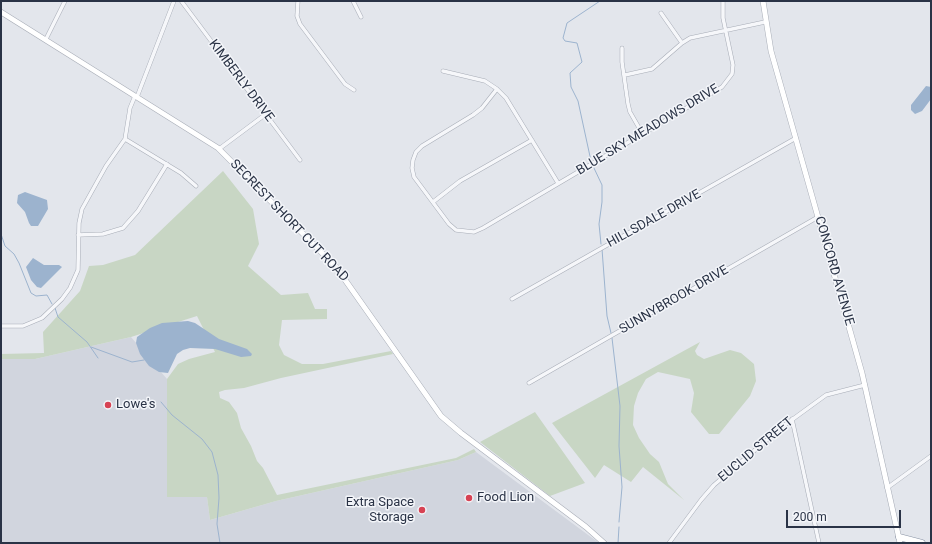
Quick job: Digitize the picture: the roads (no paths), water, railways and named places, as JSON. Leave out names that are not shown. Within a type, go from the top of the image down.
[{"type":"highway","points":[[899,540],[922,543]]},
{"type":"main road","name":"CONCORD AVENUE","points":[[763,1],[765,22],[771,51],[849,322],[865,385],[899,540]]},
{"type":"main road","name":"SECREST SHORT CUT ROAD","points":[[1,12],[219,149],[336,267],[441,416],[461,433],[586,527],[604,543]]},
{"type":"street","points":[[46,39],[64,1]]},
{"type":"street","points":[[1,326],[23,326],[42,318],[62,299],[70,288],[78,270],[78,234],[80,216],[84,203],[106,166],[125,139],[130,108],[174,1]]},
{"type":"street","points":[[298,1],[297,16],[300,24],[345,84],[354,90]]},
{"type":"street","points":[[353,1],[361,17]]},
{"type":"street","name":"BLUE SKY MEADOWS DRIVE","points":[[498,89],[474,115],[422,146],[416,152],[412,168],[414,177],[449,224],[456,230],[474,232],[712,93],[728,81],[732,74],[733,65],[725,31],[722,1]]},
{"type":"street","name":"KIMBERLY DRIVE","points":[[182,2],[300,160]]},
{"type":"street","points":[[661,13],[682,43]]},
{"type":"street","points":[[625,75],[652,70],[682,43],[690,38],[765,22]]},
{"type":"street","points":[[622,48],[622,62],[630,112],[642,133]]},
{"type":"street","points":[[443,71],[485,81],[498,89],[506,98],[558,183]]},
{"type":"street","points":[[219,149],[266,114]]},
{"type":"street","name":"HILLSDALE DRIVE","points":[[512,299],[796,138]]},
{"type":"street","points":[[125,139],[167,164],[196,186]]},
{"type":"street","points":[[433,202],[460,181],[532,140]]},
{"type":"street","points":[[78,234],[103,234],[123,228],[138,211],[167,164]]},
{"type":"street","name":"SUNNYBROOK DRIVE","points":[[530,383],[818,217]]},
{"type":"street","name":"EUCLID STREET","points":[[669,543],[714,485],[792,419],[826,395],[865,385]]},
{"type":"street","points":[[792,419],[819,543]]},
{"type":"street","points":[[887,488],[931,456]]},
{"type":"water","points":[[926,86],[931,87],[931,99],[922,111],[915,114],[911,110],[911,105]]},
{"type":"water","points":[[25,192],[47,200],[48,209],[38,226],[31,226],[25,212],[17,203],[18,195]]},
{"type":"water","points":[[33,258],[44,265],[59,265],[62,267],[41,288],[37,287],[31,280],[26,267]]},
{"type":"water","points":[[188,321],[195,323],[219,339],[247,349],[252,354],[251,356],[241,357],[215,349],[190,348],[177,354],[168,373],[159,372],[149,366],[140,354],[136,343],[137,337],[150,328],[162,323]]},
{"type":"waterway","points":[[591,161],[578,101],[571,87],[570,73],[582,62],[577,43],[565,41],[563,38],[567,23],[600,1]]},
{"type":"waterway","points":[[593,166],[602,185],[602,202],[599,224],[601,244]]},
{"type":"waterway","points":[[1,234],[5,246],[14,254],[19,263],[31,293],[36,296],[47,295],[52,304]]},
{"type":"waterway","points":[[602,249],[607,316],[611,333]]},
{"type":"waterway","points":[[55,308],[58,317],[87,342],[98,358]]},
{"type":"waterway","points":[[612,338],[620,406],[619,446],[622,487],[619,522]]},
{"type":"waterway","points":[[91,347],[132,362],[144,360]]},
{"type":"waterway","points":[[161,402],[172,415],[202,439],[212,452],[218,475],[219,498],[217,524],[220,543]]},
{"type":"waterway","points":[[618,543],[619,527]]},
{"type":"place","name":"Lowe's","points":[[108,405]]},
{"type":"place","name":"Food Lion","points":[[469,498]]},
{"type":"place","name":"Extra Space Storage","points":[[422,510]]}]
